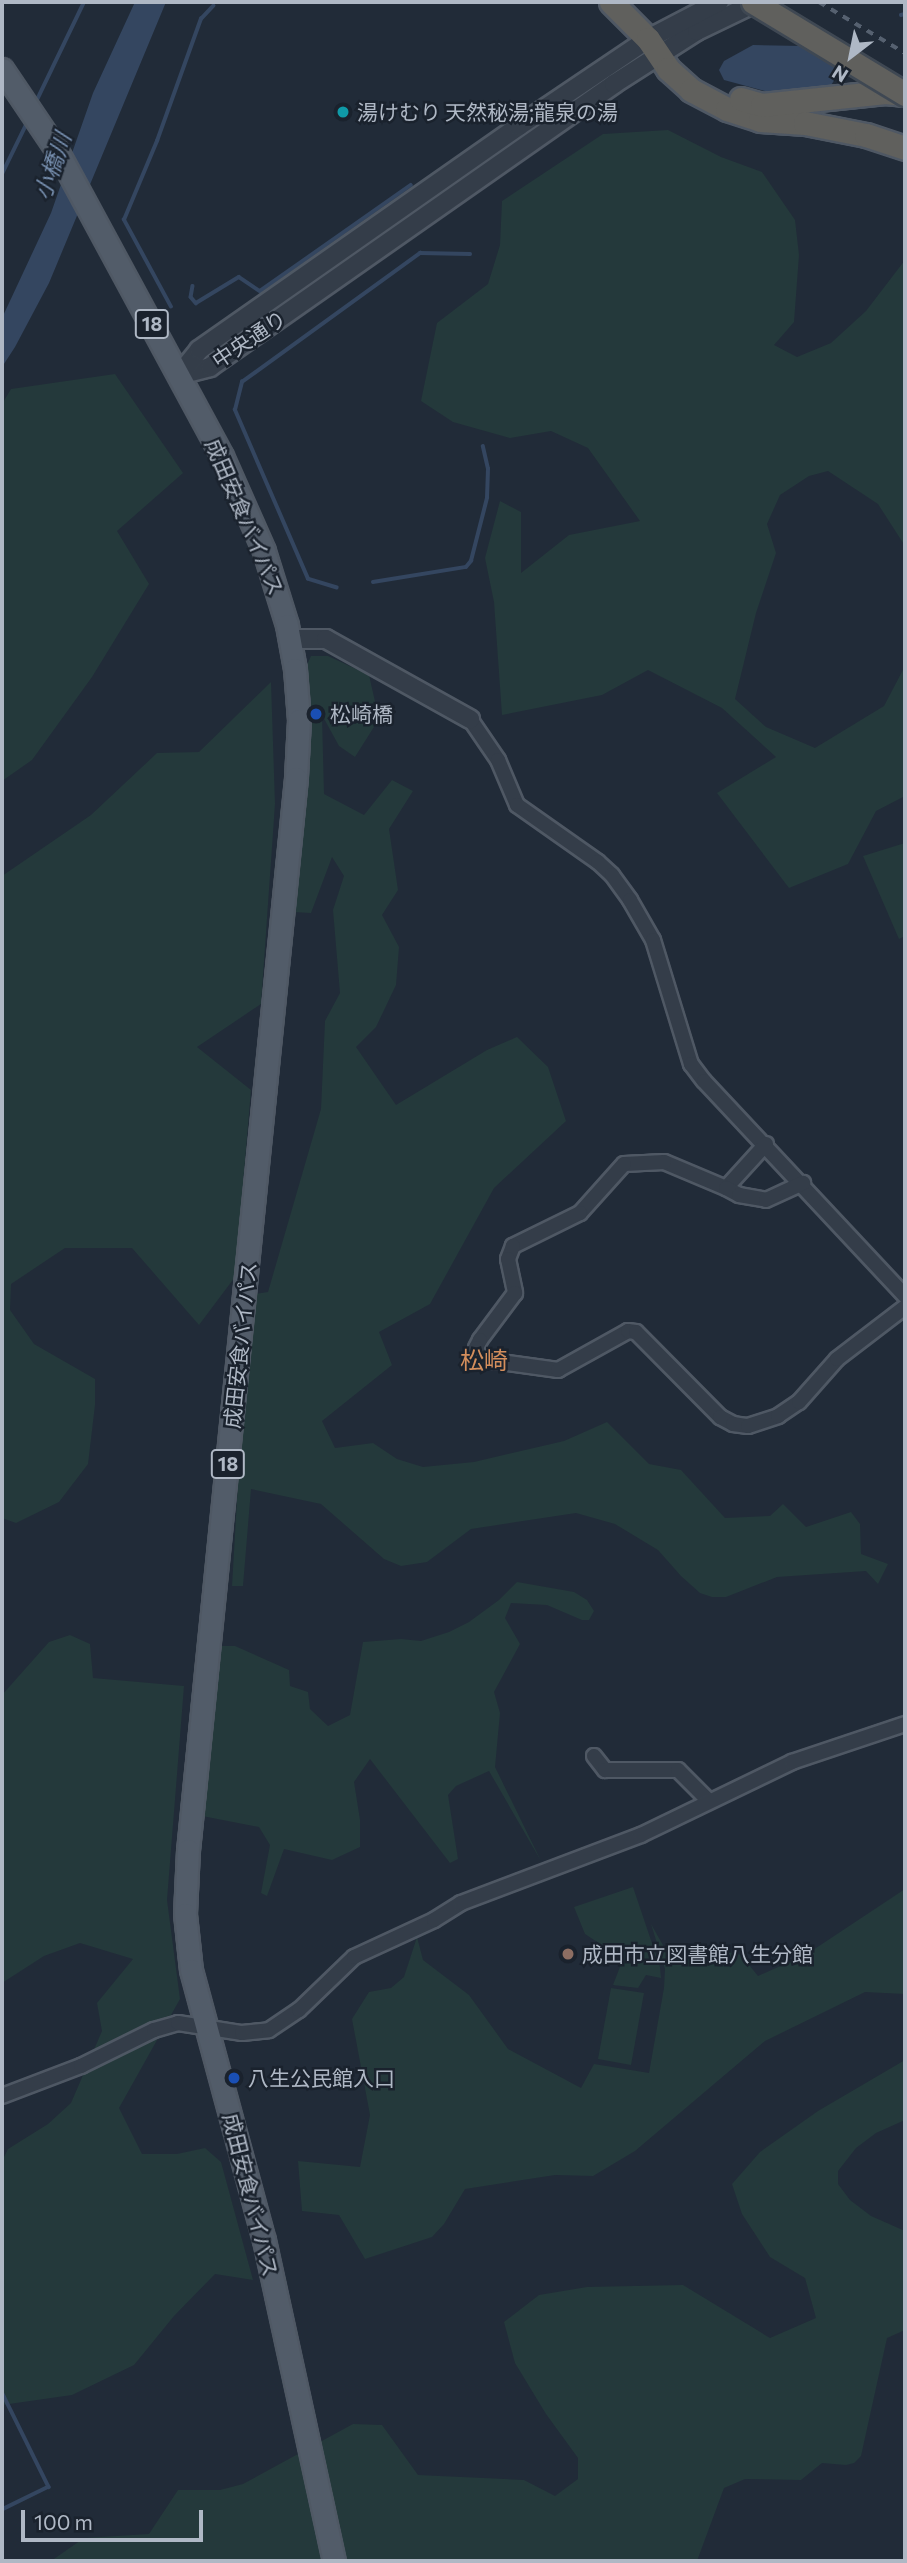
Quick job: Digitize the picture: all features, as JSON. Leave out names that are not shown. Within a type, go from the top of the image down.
[{"type":"highway","points":[[611,2],[653,48],[668,69],[691,90],[727,109],[760,120],[805,123],[866,135],[905,148]]},
{"type":"highway","points":[[755,2],[905,94]]},
{"type":"highway","points":[[653,48],[692,69],[728,96],[762,105],[886,92],[905,94]]},
{"type":"main road","name":"成田安食バイパス","points":[[2,69],[56,149],[179,375],[245,504],[264,551],[291,639],[299,720],[296,778],[185,1892],[186,1942],[264,2240],[334,2561]]},
{"type":"street","name":"中央通り","points":[[694,24],[719,2]]},
{"type":"street","name":"中央通り","points":[[179,375],[210,367],[220,361],[653,48],[694,24],[755,2]]},
{"type":"street","points":[[291,639],[326,639],[470,719],[498,760],[517,805],[598,862],[612,875],[630,900],[653,940],[691,1064],[905,1296]]},
{"type":"street","points":[[726,1188],[766,1144]]},
{"type":"street","points":[[803,1183],[766,1200],[739,1195],[664,1162],[624,1164],[580,1213],[513,1246],[509,1251],[514,1293],[480,1340],[476,1348],[479,1355],[486,1360],[558,1370],[628,1331],[636,1332],[720,1417],[733,1424],[748,1426],[778,1416],[799,1402],[837,1359],[905,1307]]},
{"type":"street","points":[[2,2096],[81,2066],[153,2031],[178,2023],[242,2033],[269,2030],[299,2010],[343,1965],[385,1940],[418,1928],[461,1903],[641,1835],[708,1800],[792,1762],[905,1724]]},
{"type":"street","points":[[594,1756],[605,1770],[678,1770],[708,1800]]},
{"type":"green space","points":[[668,130],[721,157],[762,172],[795,220],[799,255],[794,322],[774,345],[797,357],[831,343],[866,311],[905,260],[905,546],[878,504],[828,471],[809,476],[780,495],[767,524],[776,553],[756,613],[735,699],[766,727],[815,748],[884,706],[905,666],[905,796],[876,811],[848,864],[789,888],[717,793],[776,757],[722,708],[648,670],[602,695],[502,715],[494,602],[485,558],[500,501],[521,512],[521,573],[569,535],[640,521],[588,448],[551,431],[510,438],[453,422],[421,401],[437,323],[488,284],[500,245],[502,201],[603,134]]},
{"type":"green space","points":[[115,374],[183,473],[117,531],[149,584],[92,677],[32,760],[2,781],[2,404],[11,389]]},
{"type":"green space","points":[[311,656],[328,656],[369,675],[379,719],[355,757],[339,746],[322,715],[324,794],[364,815],[392,780],[413,791],[389,829],[398,890],[382,915],[399,947],[396,985],[376,1027],[356,1047],[396,1105],[487,1050],[517,1037],[548,1067],[566,1121],[494,1188],[430,1304],[379,1332],[392,1365],[322,1421],[335,1448],[373,1443],[397,1459],[423,1467],[474,1462],[564,1441],[607,1422],[649,1464],[681,1470],[725,1518],[770,1516],[783,1504],[806,1527],[851,1512],[860,1524],[861,1554],[888,1564],[878,1584],[866,1571],[777,1577],[726,1597],[712,1597],[700,1593],[658,1550],[615,1524],[576,1513],[471,1529],[427,1562],[401,1566],[384,1559],[321,1504],[251,1489],[243,1586],[232,1586],[244,1379],[255,1294],[268,1292],[321,1109],[325,1021],[340,993],[333,910],[344,876],[332,857],[311,913],[293,912],[305,669]]},
{"type":"green space","points":[[271,682],[275,804],[261,1004],[197,1047],[251,1090],[235,1277],[199,1325],[132,1248],[65,1248],[11,1284],[10,1310],[34,1344],[95,1379],[95,1405],[88,1464],[59,1502],[16,1523],[2,1518],[2,876],[91,815],[157,753],[199,752]]},
{"type":"green space","points":[[905,843],[905,936],[899,939],[863,856]]},
{"type":"green space","points":[[517,1582],[574,1592],[587,1600],[594,1611],[589,1620],[582,1620],[547,1605],[511,1603],[505,1618],[520,1644],[494,1692],[500,1713],[495,1767],[541,1861],[489,1771],[456,1786],[448,1795],[458,1859],[450,1863],[370,1759],[354,1782],[360,1820],[360,1847],[332,1860],[284,1849],[267,1896],[261,1893],[270,1845],[259,1827],[197,1815],[220,1646],[235,1646],[289,1670],[290,1686],[308,1692],[310,1709],[328,1726],[350,1715],[363,1642],[401,1639],[421,1641],[449,1632],[469,1622],[499,1600]]},
{"type":"green space","points":[[70,1635],[90,1644],[93,1678],[184,1686],[167,1900],[180,1999],[119,2108],[142,2154],[177,2154],[205,2148],[221,2162],[253,2280],[215,2274],[174,2316],[134,2365],[72,2395],[2,2405],[2,2161],[8,2149],[48,2124],[71,2103],[102,2031],[97,2003],[133,1959],[80,1943],[44,1956],[2,1983],[2,1695],[49,1642]]},
{"type":"green space","points":[[633,1887],[660,1967],[661,1978],[646,1975],[638,1988],[613,1985],[623,1959],[585,1934],[574,1907]]},
{"type":"green space","points":[[905,1889],[905,1994],[865,1992],[765,2041],[635,2151],[593,2176],[555,2175],[465,2189],[444,2224],[432,2237],[365,2259],[339,2215],[302,2211],[298,2161],[360,2167],[370,2115],[352,2019],[369,1992],[391,1988],[404,1977],[417,1937],[423,1960],[469,1995],[508,2049],[581,2088],[594,2064],[649,2073],[665,1969],[651,1924],[672,1961],[729,1952],[741,1955],[758,1976],[807,1954]]},
{"type":"green space","points":[[611,1988],[644,1993],[631,2065],[598,2059]]},
{"type":"green space","points":[[905,2060],[905,2120],[876,2133],[856,2148],[838,2171],[838,2184],[850,2200],[871,2216],[905,2231],[905,2330],[887,2338],[861,2456],[854,2463],[846,2465],[822,2463],[801,2480],[745,2479],[724,2488],[697,2561],[51,2561],[84,2538],[149,2534],[178,2490],[220,2490],[243,2484],[353,2424],[382,2425],[418,2475],[524,2480],[555,2496],[578,2479],[578,2458],[546,2414],[515,2363],[504,2322],[539,2295],[587,2287],[683,2285],[770,2338],[816,2318],[805,2278],[770,2257],[742,2214],[732,2184],[760,2152],[818,2111]]},
{"type":"water","points":[[135,2],[166,2],[49,283],[2,367],[2,318],[51,213],[93,93]]},
{"type":"water","points":[[753,45],[802,46],[841,69],[830,87],[769,92],[724,80],[719,70],[724,61]]},
{"type":"waterway","points":[[35,104],[84,2]]},
{"type":"waterway","points":[[171,307],[124,220],[157,141],[201,19],[213,6]]},
{"type":"waterway","points":[[901,15],[905,14]]},
{"type":"waterway","points":[[2,174],[28,121]]},
{"type":"waterway","points":[[193,286],[191,297],[196,303],[239,277],[260,291],[411,185]]},
{"type":"waterway","points":[[337,588],[308,579],[235,410],[242,382],[420,253],[470,254]]},
{"type":"waterway","points":[[373,582],[466,567],[471,561],[487,498],[488,469],[483,447]]},
{"type":"waterway","points":[[2,2392],[49,2487],[2,2510]]},
{"type":"railway","points":[[819,2],[905,53]]},
{"type":"place","name":"湯けむり 天然秘湯;龍泉の湯","points":[[343,112]]},
{"type":"place","name":"松崎橋","points":[[316,714]]},
{"type":"place","name":"成田市立図書館八生分館","points":[[568,1954]]},
{"type":"place","name":"八生公民館入口","points":[[234,2078]]},
{"type":"district","name":"松崎","points":[[484,1360]]},
{"type":"water label","name":"小橋川","points":[[52,166]]}]
